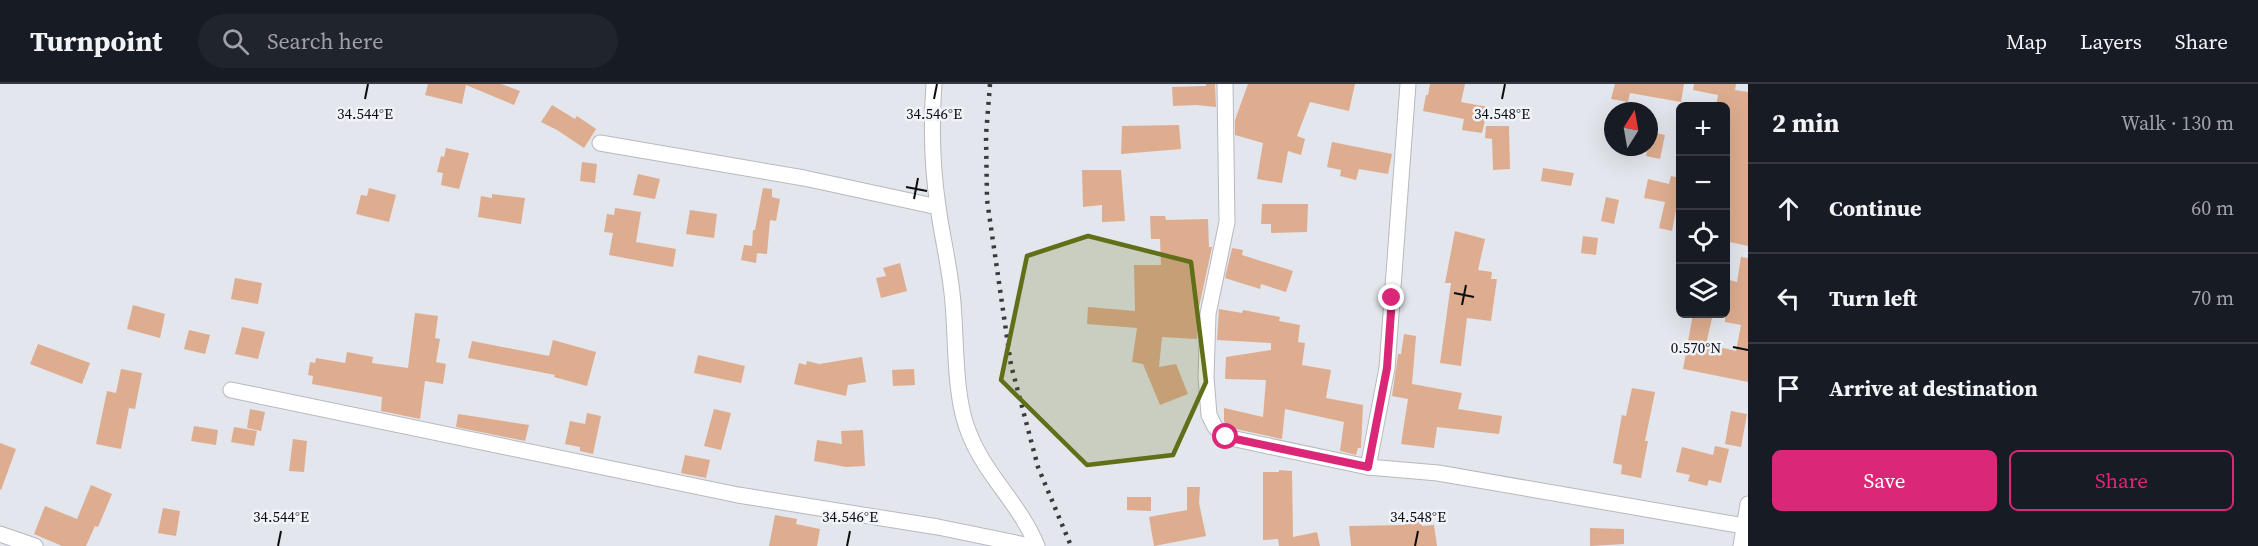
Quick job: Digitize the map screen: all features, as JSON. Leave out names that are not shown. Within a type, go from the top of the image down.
[{"type":"street","points":[[934,84],[931,126],[938,207],[952,291],[962,414],[969,434],[988,470],[1020,512],[1037,546]]},
{"type":"street","points":[[1225,84],[1227,222],[1208,314],[1206,376],[1209,415],[1215,427],[1226,437],[1368,467],[1438,473],[1744,526]]},
{"type":"street","points":[[1368,467],[1387,368],[1408,84]]},
{"type":"street","points":[[600,143],[804,178],[938,207]]},
{"type":"street","points":[[231,390],[738,495],[938,527],[1030,546]]},
{"type":"street","points":[[1741,546],[1748,504]]},
{"type":"street","points":[[0,534],[35,546]]},
{"type":"highlighted area","points":[[1088,236],[1191,262],[1206,382],[1173,455],[1087,465],[1001,380],[1027,256]]},
{"type":"building","points":[[428,84],[501,84],[520,91],[514,105],[466,85],[462,104],[425,95]]},
{"type":"building","points":[[1206,84],[1215,84],[1216,107],[1173,106],[1172,87],[1206,86]]},
{"type":"building","points":[[1248,84],[1355,84],[1349,111],[1310,102],[1297,136],[1305,139],[1301,155],[1288,151],[1282,183],[1257,179],[1263,143],[1235,135],[1235,120]]},
{"type":"building","points":[[1430,84],[1465,84],[1461,102],[1488,107],[1482,133],[1462,130],[1464,119],[1423,111]]},
{"type":"building","points":[[1615,84],[1684,84],[1681,102],[1630,93],[1628,102],[1611,99]]},
{"type":"building","points":[[1694,84],[1736,84],[1735,90],[1748,92],[1748,246],[1730,242],[1730,102],[1717,102],[1718,95],[1693,90]]},
{"type":"building","points":[[552,105],[575,119],[577,116],[596,129],[584,148],[541,122]]},
{"type":"building","points":[[1179,125],[1181,149],[1121,154],[1122,126]]},
{"type":"building","points":[[1486,126],[1509,126],[1510,169],[1493,170],[1492,139],[1485,138]]},
{"type":"building","points":[[1658,134],[1665,135],[1660,159],[1646,156],[1658,156]]},
{"type":"building","points":[[1332,142],[1392,154],[1388,174],[1359,169],[1356,180],[1340,176],[1341,170],[1327,167]]},
{"type":"building","points":[[446,148],[469,153],[459,189],[441,185],[443,173],[437,172],[441,156],[444,157]]},
{"type":"building","points":[[582,162],[597,164],[595,183],[580,181]]},
{"type":"building","points":[[1543,168],[1574,173],[1571,186],[1541,181]]},
{"type":"building","points":[[1082,170],[1121,170],[1125,221],[1102,222],[1102,205],[1083,207]]},
{"type":"building","points":[[638,174],[660,179],[655,199],[633,195]]},
{"type":"building","points":[[1671,176],[1676,177],[1676,210],[1672,231],[1659,228],[1665,202],[1644,198],[1648,179],[1669,184]]},
{"type":"building","points":[[369,188],[396,195],[389,222],[356,214],[361,195],[367,196]]},
{"type":"building","points":[[763,188],[772,189],[772,197],[780,199],[776,221],[770,220],[767,254],[757,253],[756,263],[741,260],[744,245],[752,246],[753,230],[755,230]]},
{"type":"building","points":[[492,194],[525,198],[521,224],[478,217],[481,196],[492,198]]},
{"type":"building","points":[[1606,197],[1619,200],[1614,224],[1601,221]]},
{"type":"building","points":[[1262,204],[1308,204],[1307,232],[1271,233],[1271,224],[1261,224]]},
{"type":"building","points":[[615,208],[641,212],[636,242],[676,249],[673,267],[609,255],[613,233],[604,232],[607,214],[614,215]]},
{"type":"building","points":[[690,210],[717,214],[714,238],[686,234]]},
{"type":"building","points":[[1150,216],[1165,216],[1166,220],[1208,219],[1209,247],[1212,247],[1198,312],[1197,339],[1162,337],[1159,367],[1176,364],[1188,394],[1160,405],[1143,364],[1132,362],[1137,328],[1087,324],[1088,307],[1135,311],[1134,265],[1161,265],[1160,239],[1151,239]]},
{"type":"building","points":[[1455,231],[1485,239],[1478,270],[1492,272],[1491,279],[1497,279],[1491,321],[1467,318],[1461,366],[1440,363],[1451,283],[1445,283]]},
{"type":"building","points":[[1583,236],[1598,238],[1596,255],[1581,253]]},
{"type":"building","points":[[1232,248],[1243,250],[1242,255],[1293,271],[1286,292],[1261,284],[1260,289],[1225,278]]},
{"type":"building","points":[[1741,257],[1748,258],[1748,382],[1683,369],[1692,318],[1712,318],[1706,344],[1736,351],[1741,325],[1725,322],[1725,318],[1730,318],[1730,280],[1737,282]]},
{"type":"building","points":[[900,263],[907,291],[881,298],[876,278],[886,276],[883,268]]},
{"type":"building","points":[[235,278],[262,283],[258,304],[231,299]]},
{"type":"building","points":[[133,305],[165,314],[160,338],[127,329]]},
{"type":"building","points":[[1219,309],[1242,313],[1243,310],[1280,317],[1279,321],[1300,325],[1298,342],[1305,343],[1302,365],[1331,370],[1326,398],[1363,405],[1361,448],[1358,448],[1356,455],[1340,451],[1344,422],[1285,409],[1282,439],[1231,428],[1224,422],[1224,408],[1263,417],[1266,380],[1225,379],[1226,357],[1271,350],[1271,343],[1217,340]]},
{"type":"building","points":[[415,313],[438,316],[435,338],[440,339],[436,362],[446,364],[443,384],[425,381],[420,419],[381,411],[382,397],[312,384],[313,376],[308,375],[310,362],[315,363],[316,358],[345,363],[347,352],[373,357],[372,363],[408,368]]},
{"type":"building","points":[[242,327],[265,332],[258,359],[235,354]]},
{"type":"building","points":[[189,330],[210,335],[205,354],[184,349]]},
{"type":"building","points":[[1404,334],[1416,336],[1412,384],[1462,393],[1458,409],[1502,416],[1499,434],[1437,427],[1434,448],[1401,444],[1408,399],[1392,396],[1398,354],[1401,354]]},
{"type":"building","points":[[553,340],[596,352],[587,386],[554,377],[555,375],[468,358],[472,341],[549,356]]},
{"type":"building","points":[[38,344],[90,363],[82,384],[30,364]]},
{"type":"building","points":[[698,355],[745,366],[741,383],[694,373]]},
{"type":"building","points":[[862,357],[866,382],[848,385],[846,396],[794,384],[799,363],[806,365],[807,361],[819,364]]},
{"type":"building","points":[[121,369],[142,373],[135,409],[129,408],[121,449],[96,444],[107,391],[116,393]]},
{"type":"building","points":[[914,369],[915,385],[893,386],[892,370]]},
{"type":"building","points":[[1632,388],[1655,392],[1645,441],[1648,441],[1641,478],[1621,474],[1622,465],[1613,463],[1622,415],[1626,416]]},
{"type":"building","points":[[250,409],[265,412],[261,431],[247,428]]},
{"type":"building","points":[[714,409],[731,413],[721,450],[704,446]]},
{"type":"building","points":[[1731,411],[1747,414],[1741,447],[1725,444]]},
{"type":"building","points":[[587,413],[601,416],[593,454],[580,451],[580,447],[565,444],[570,421],[585,424]]},
{"type":"building","points":[[458,414],[529,425],[525,441],[456,427]]},
{"type":"building","points":[[194,426],[218,430],[216,445],[191,441]]},
{"type":"building","points":[[234,427],[257,431],[254,446],[231,442]]},
{"type":"building","points":[[863,430],[865,466],[846,467],[814,461],[817,440],[842,444],[841,431]]},
{"type":"building","points":[[293,439],[307,441],[304,472],[289,471]]},
{"type":"building","points":[[0,443],[16,449],[1,490],[0,489]]},
{"type":"building","points":[[1715,446],[1729,449],[1721,483],[1709,480],[1707,486],[1688,481],[1690,475],[1676,472],[1682,447],[1713,455]]},
{"type":"building","points":[[685,455],[710,460],[706,478],[681,473]]},
{"type":"building","points":[[1279,470],[1292,471],[1293,537],[1317,532],[1320,546],[1279,546],[1278,539],[1263,540],[1263,472],[1279,472]]},
{"type":"building","points":[[91,485],[112,494],[98,527],[95,526],[86,546],[62,546],[34,534],[45,506],[77,519]]},
{"type":"building","points":[[1187,487],[1200,487],[1199,503],[1206,536],[1154,546],[1149,517],[1187,510]]},
{"type":"building","points":[[1127,497],[1151,497],[1151,511],[1127,510]]},
{"type":"building","points":[[163,508],[180,511],[176,536],[158,533]]},
{"type":"building","points":[[775,515],[797,519],[796,524],[820,529],[817,546],[769,546]]},
{"type":"building","points":[[1421,520],[1422,526],[1434,525],[1437,546],[1351,546],[1349,526],[1405,525],[1405,523]]},
{"type":"building","points":[[1590,528],[1624,529],[1624,544],[1590,546]]},
{"type":"railway","points":[[990,84],[986,135],[987,200],[1011,365],[1038,467],[1071,546]]},
{"type":"route","points":[[1226,437],[1368,467],[1387,368],[1392,298]]}]
